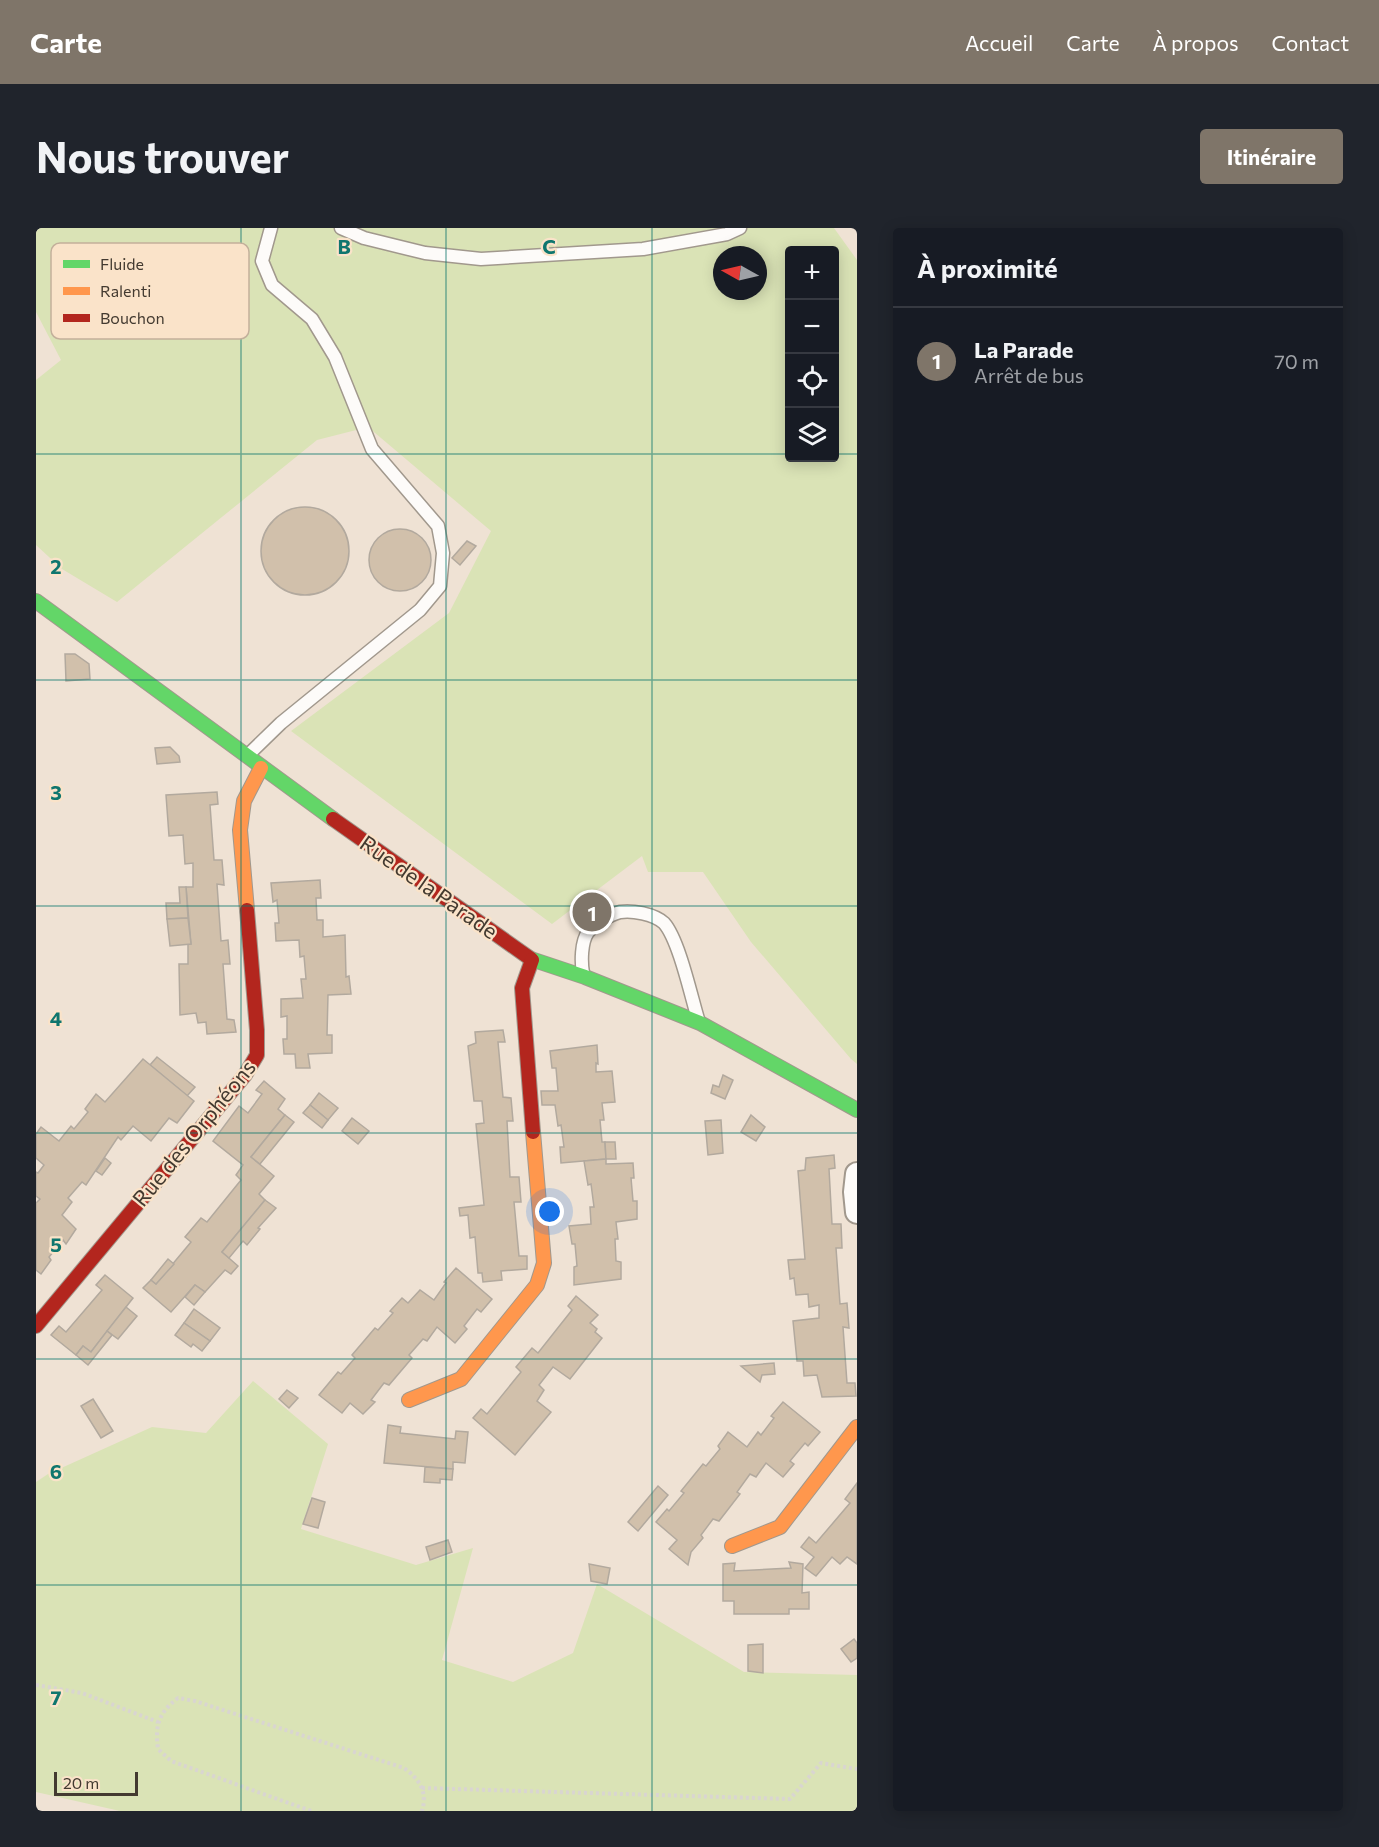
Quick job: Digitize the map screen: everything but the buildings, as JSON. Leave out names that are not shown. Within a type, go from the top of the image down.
[{"type":"street","name":"Rue de la Parade","points":[[36,601],[261,768],[532,960],[585,977],[700,1023],[857,1110]]},
{"type":"street","name":"Rue des Orphéons","points":[[36,1326],[245,1075],[257,1055],[257,1030],[240,830],[244,801],[261,768]]},
{"type":"street","points":[[409,1400],[461,1379],[537,1285],[544,1263],[523,1016],[522,988],[532,960]]},
{"type":"street","points":[[857,1174],[855,1192],[857,1212]]},
{"type":"street","points":[[732,1546],[780,1527],[857,1427]]},
{"type":"lane","points":[[246,757],[281,723],[420,610],[440,585],[443,553],[438,526],[372,449],[334,357],[312,319],[272,285],[262,261],[271,228]]},
{"type":"lane","points":[[340,228],[364,238],[424,253],[481,259],[643,249],[727,234],[740,228]]},
{"type":"lane","points":[[585,977],[581,961],[587,934],[600,922],[619,912],[643,913],[663,922],[674,941],[700,1023]]},
{"type":"path","points":[[36,1685],[82,1693],[158,1722]]},
{"type":"path","points":[[310,1811],[171,1761],[158,1749],[156,1736],[158,1722],[165,1707],[178,1698],[195,1701],[404,1767],[417,1778],[422,1788],[424,1805],[422,1811]]},
{"type":"path","points":[[422,1788],[790,1799],[821,1763],[857,1769]]},
{"type":"green space","points":[[36,228],[834,228],[857,260],[857,1064],[751,942],[703,872],[648,872],[642,856],[552,924],[291,731],[449,613],[491,531],[368,427],[317,440],[117,602],[62,569],[36,545],[36,380],[61,360],[36,312]]},
{"type":"green space","points":[[253,1381],[328,1444],[301,1529],[416,1565],[473,1548],[442,1660],[513,1682],[573,1653],[597,1584],[744,1672],[857,1675],[857,1811],[120,1811],[36,1792],[36,1482],[48,1474],[152,1427],[206,1433]]},
{"type":"traffic: fast","points":[[36,601],[333,819]]},
{"type":"traffic: fast","points":[[531,959],[585,977],[700,1023],[857,1110]]},
{"type":"traffic: slow","points":[[247,910],[240,830],[244,801],[261,768]]},
{"type":"traffic: slow","points":[[409,1400],[461,1379],[537,1285],[544,1263],[533,1132]]},
{"type":"traffic: slow","points":[[732,1546],[780,1527],[857,1427]]},
{"type":"traffic: jam","points":[[333,819],[531,959]]},
{"type":"traffic: jam","points":[[36,1326],[245,1075],[257,1055],[247,910]]},
{"type":"traffic: jam","points":[[532,960],[522,988],[533,1132]]},
{"type":"place","name":"La Parade","points":[[592,912]]}]
